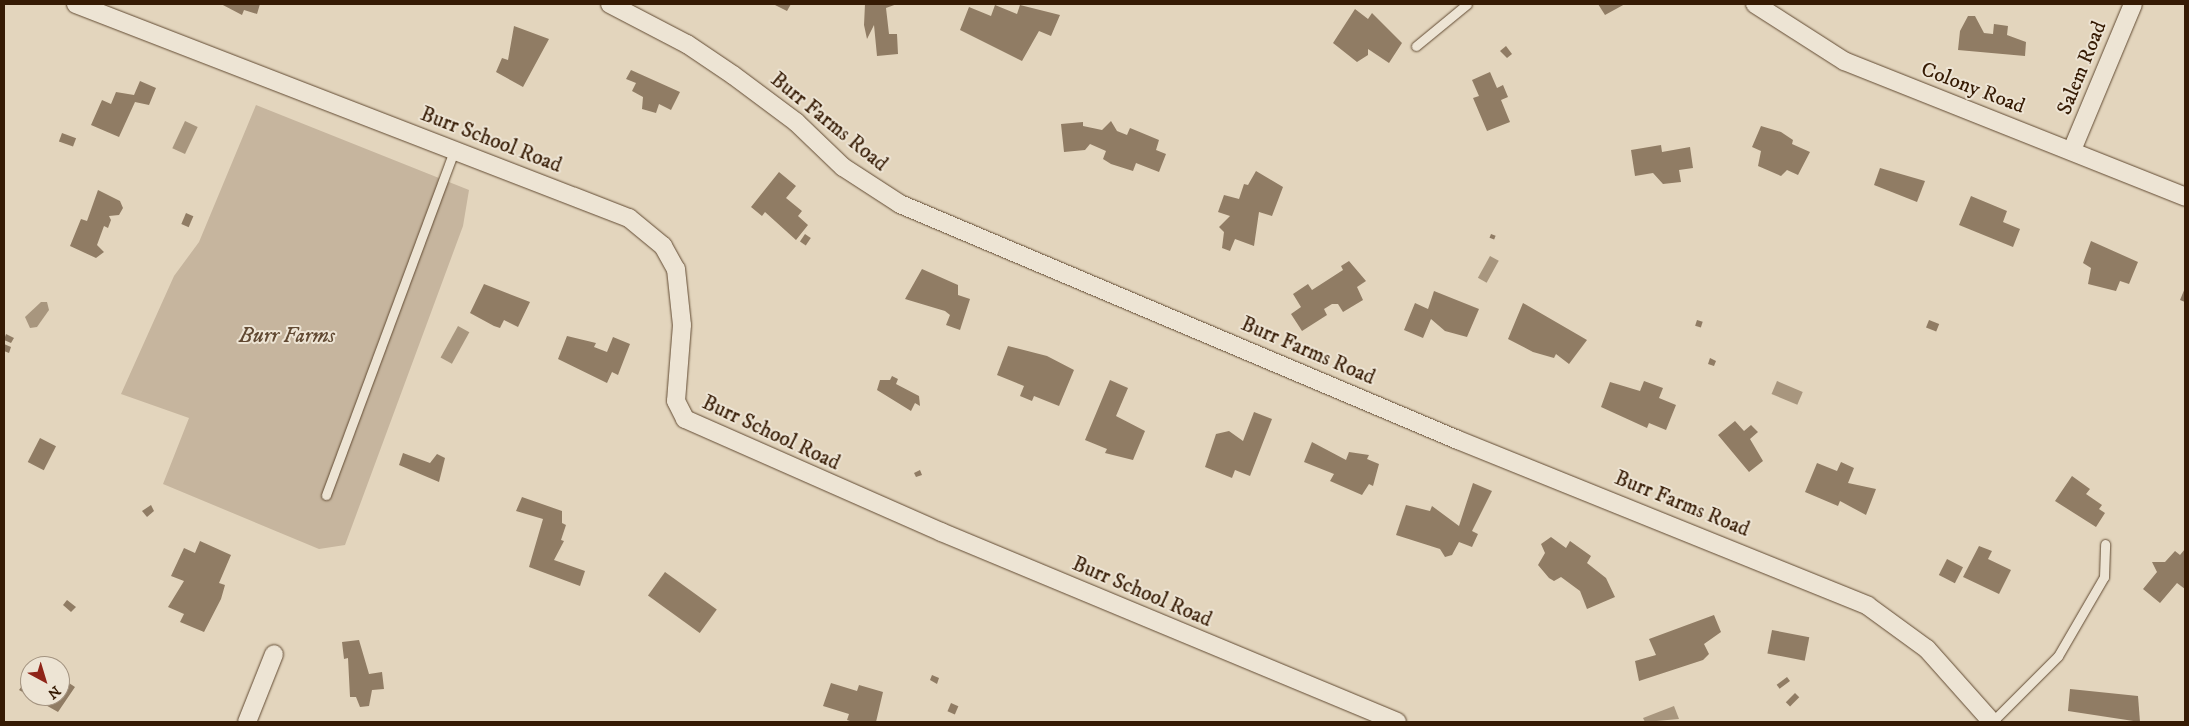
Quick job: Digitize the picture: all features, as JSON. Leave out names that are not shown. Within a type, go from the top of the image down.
[{"type":"street","name":"Burr School Road","points":[[76,4],[628,218],[663,246],[676,269],[681,293],[676,401],[685,419],[706,432],[1398,722]]},
{"type":"street","name":"Burr Farms Road","points":[[610,4],[718,65],[796,122],[843,167],[900,204],[1458,440],[1868,606],[1927,649],[1992,722]]},
{"type":"street","name":"Colony Road","points":[[1754,4],[1844,61],[2072,150],[2185,197]]},
{"type":"street","name":"Salem Road","points":[[2072,150],[2133,4]]},
{"type":"street","points":[[247,722],[274,654]]},
{"type":"lane","points":[[1416,46],[1467,4]]},
{"type":"lane","points":[[326,495],[454,150]]},
{"type":"lane","points":[[1992,722],[2058,656],[2104,577],[2105,544]]},
{"type":"green space","name":"Burr Farms","points":[[256,105],[469,190],[463,226],[345,545],[319,549],[163,484],[189,418],[121,394],[174,276],[199,242]]},
{"type":"shaded area","points":[[185,121],[198,127],[185,154],[172,148]]},
{"type":"shaded area","points":[[1490,256],[1499,261],[1487,283],[1478,278]]},
{"type":"shaded area","points":[[41,302],[47,302],[49,310],[37,327],[30,328],[25,317]]},
{"type":"shaded area","points":[[458,326],[469,332],[452,364],[441,357]]},
{"type":"shaded area","points":[[1777,381],[1803,392],[1797,405],[1772,394]]},
{"type":"shaded area","points":[[1674,706],[1679,719],[1645,722],[1643,718]]},
{"type":"building","points":[[221,4],[260,4],[257,14],[244,10],[242,15]]},
{"type":"building","points":[[773,4],[791,4],[787,11]]},
{"type":"building","points":[[865,4],[897,4],[886,8],[889,34],[897,34],[898,54],[877,56],[874,25],[867,39],[864,25]]},
{"type":"building","points":[[1598,4],[1625,4],[1605,15]]},
{"type":"building","points":[[995,5],[1017,14],[1020,5],[1060,15],[1051,36],[1039,31],[1022,61],[960,30],[969,7],[991,16]]},
{"type":"building","points":[[1355,9],[1368,19],[1372,13],[1402,43],[1389,63],[1368,49],[1368,55],[1357,62],[1333,43]]},
{"type":"building","points":[[1968,16],[1975,16],[1984,33],[1993,34],[1994,24],[2008,26],[2007,35],[2026,42],[2025,56],[1958,50],[1960,31]]},
{"type":"building","points":[[514,26],[549,39],[523,87],[496,72],[502,58],[508,60]]},
{"type":"building","points":[[1506,46],[1512,54],[1507,58],[1500,51]]},
{"type":"building","points":[[631,70],[680,92],[671,110],[659,104],[656,113],[642,109],[643,97],[632,91],[636,83],[626,79]]},
{"type":"building","points":[[1490,72],[1497,88],[1503,85],[1508,97],[1501,100],[1510,122],[1487,131],[1473,98],[1479,96],[1472,80]]},
{"type":"building","points":[[140,81],[156,88],[149,105],[135,102],[119,137],[91,125],[102,100],[111,104],[116,92],[134,95]]},
{"type":"building","points":[[1111,121],[1117,131],[1127,135],[1130,128],[1159,140],[1156,150],[1166,154],[1159,172],[1136,163],[1133,171],[1111,164],[1103,159],[1106,151],[1090,144],[1085,150],[1064,152],[1061,124],[1083,122],[1083,126],[1102,130]]},
{"type":"building","points":[[1761,126],[1781,132],[1793,140],[1792,144],[1810,152],[1798,175],[1787,170],[1781,176],[1758,166],[1761,151],[1752,147]]},
{"type":"building","points":[[62,133],[76,138],[73,147],[59,141]]},
{"type":"building","points":[[1661,145],[1662,152],[1690,147],[1693,168],[1679,170],[1681,182],[1663,184],[1653,173],[1635,176],[1631,150]]},
{"type":"building","points":[[1880,168],[1925,181],[1917,202],[1874,185]]},
{"type":"building","points":[[1256,171],[1283,187],[1272,216],[1259,212],[1254,246],[1235,239],[1230,251],[1222,248],[1224,232],[1219,227],[1230,216],[1218,212],[1224,195],[1239,199],[1244,184],[1248,185]]},
{"type":"building","points":[[779,172],[796,186],[786,198],[802,211],[798,216],[808,225],[796,240],[765,212],[762,216],[751,207]]},
{"type":"building","points":[[98,190],[120,201],[123,208],[119,215],[109,216],[111,220],[108,228],[104,226],[97,245],[104,252],[96,258],[70,246],[81,219],[87,221]]},
{"type":"building","points":[[1971,196],[2007,211],[2003,222],[2020,229],[2013,247],[1959,225]]},
{"type":"building","points":[[186,213],[193,216],[189,227],[181,224]]},
{"type":"building","points":[[805,234],[811,238],[806,245],[800,241]]},
{"type":"building","points":[[1491,234],[1496,236],[1494,240],[1490,238]]},
{"type":"building","points":[[2091,241],[2138,262],[2129,284],[2120,281],[2116,291],[2088,284],[2091,268],[2083,263]]},
{"type":"building","points":[[1349,261],[1366,281],[1357,287],[1363,300],[1343,312],[1338,304],[1332,304],[1324,309],[1327,315],[1302,331],[1291,314],[1301,307],[1293,294],[1308,284],[1312,290],[1343,270],[1341,266]]},
{"type":"building","points":[[922,269],[958,285],[958,295],[970,299],[960,330],[946,325],[950,315],[945,311],[905,299]]},
{"type":"building","points":[[484,284],[530,302],[518,327],[504,320],[500,328],[470,313]]},
{"type":"building","points":[[2185,288],[2185,302],[2180,300]]},
{"type":"building","points":[[1434,291],[1479,309],[1467,337],[1445,331],[1431,319],[1423,338],[1404,330],[1415,303],[1428,309]]},
{"type":"building","points":[[1523,303],[1587,340],[1569,364],[1556,354],[1554,358],[1533,352],[1508,339]]},
{"type":"building","points":[[1697,320],[1703,322],[1701,328],[1695,326]]},
{"type":"building","points":[[1929,320],[1939,324],[1936,332],[1926,327]]},
{"type":"building","points":[[6,334],[14,338],[11,343],[4,340]]},
{"type":"building","points":[[567,336],[596,343],[594,347],[607,352],[613,337],[630,344],[618,375],[612,372],[607,383],[558,359]]},
{"type":"building","points":[[4,344],[11,347],[9,353],[4,351]]},
{"type":"building","points":[[1008,346],[1047,356],[1074,370],[1059,406],[1034,396],[1032,401],[1020,396],[1024,386],[997,375]]},
{"type":"building","points":[[1710,358],[1716,361],[1714,366],[1708,364]]},
{"type":"building","points":[[892,376],[898,379],[896,384],[919,396],[920,406],[915,403],[911,411],[877,390],[880,380],[890,380]]},
{"type":"building","points":[[1110,380],[1128,388],[1116,416],[1145,431],[1133,460],[1105,453],[1107,449],[1085,440]]},
{"type":"building","points":[[1644,381],[1663,388],[1659,398],[1676,405],[1666,430],[1649,423],[1647,428],[1601,407],[1610,382],[1640,391]]},
{"type":"building","points":[[1254,412],[1272,419],[1250,476],[1235,470],[1232,478],[1205,467],[1216,434],[1229,431],[1243,441]]},
{"type":"building","points":[[1735,421],[1744,431],[1751,425],[1758,432],[1750,439],[1763,461],[1749,472],[1718,435]]},
{"type":"building","points":[[40,438],[56,446],[44,470],[28,462]]},
{"type":"building","points":[[1312,442],[1346,460],[1349,452],[1369,455],[1367,459],[1379,464],[1373,486],[1369,484],[1362,495],[1330,481],[1334,474],[1304,462]]},
{"type":"building","points":[[403,453],[430,463],[437,454],[445,458],[439,482],[399,465]]},
{"type":"building","points":[[1841,462],[1854,468],[1848,483],[1876,489],[1866,515],[1840,501],[1838,506],[1805,492],[1817,463],[1837,471]]},
{"type":"building","points":[[920,470],[922,475],[916,477],[914,473]]},
{"type":"building","points":[[2072,476],[2090,489],[2086,494],[2102,505],[2099,509],[2105,513],[2096,527],[2055,501]]},
{"type":"building","points":[[1473,483],[1492,491],[1472,531],[1478,534],[1472,547],[1459,542],[1452,555],[1445,557],[1440,549],[1396,535],[1406,505],[1430,511],[1432,506],[1459,526]]},
{"type":"building","points":[[522,497],[562,511],[562,523],[566,525],[561,540],[564,541],[554,560],[585,571],[580,586],[529,567],[543,519],[516,511]]},
{"type":"building","points":[[151,505],[154,511],[147,517],[142,511]]},
{"type":"building","points":[[1551,537],[1566,548],[1570,541],[1591,556],[1587,563],[1606,578],[1615,597],[1587,609],[1580,591],[1561,577],[1554,581],[1549,578],[1538,565],[1545,553],[1541,544]]},
{"type":"building","points":[[200,541],[231,555],[219,583],[225,585],[221,599],[204,632],[180,622],[184,614],[168,607],[184,581],[171,576],[184,548],[195,553]]},
{"type":"building","points":[[1979,546],[1992,551],[1988,559],[2011,570],[1999,594],[1963,577]]},
{"type":"building","points":[[2185,549],[2185,589],[2177,583],[2160,603],[2143,589],[2157,572],[2152,562],[2165,562],[2175,551],[2180,555]]},
{"type":"building","points":[[1947,559],[1963,567],[1955,583],[1939,575]]},
{"type":"building","points":[[665,572],[717,610],[700,633],[648,595]]},
{"type":"building","points":[[67,600],[76,607],[71,612],[63,605]]},
{"type":"building","points":[[1714,615],[1721,632],[1704,644],[1709,654],[1703,660],[1639,681],[1635,661],[1656,655],[1649,639]]},
{"type":"building","points":[[1772,630],[1809,637],[1805,661],[1767,654]]},
{"type":"building","points":[[359,640],[369,674],[382,672],[384,689],[372,690],[369,706],[360,707],[356,697],[350,697],[348,658],[344,659],[342,642]]},
{"type":"building","points":[[932,675],[939,678],[937,684],[930,680]]},
{"type":"building","points":[[1787,677],[1790,681],[1780,689],[1777,685]]},
{"type":"building","points":[[831,683],[857,691],[859,685],[883,692],[876,722],[853,722],[847,720],[849,714],[823,706]]},
{"type":"building","points":[[70,684],[75,687],[70,694]]},
{"type":"building","points":[[2070,689],[2138,696],[2140,722],[2068,711]]},
{"type":"building","points":[[1795,693],[1799,697],[1790,706],[1786,702]]},
{"type":"building","points":[[951,703],[958,706],[955,714],[947,711]]},
{"type":"building","points":[[47,706],[62,706],[58,712]]}]
